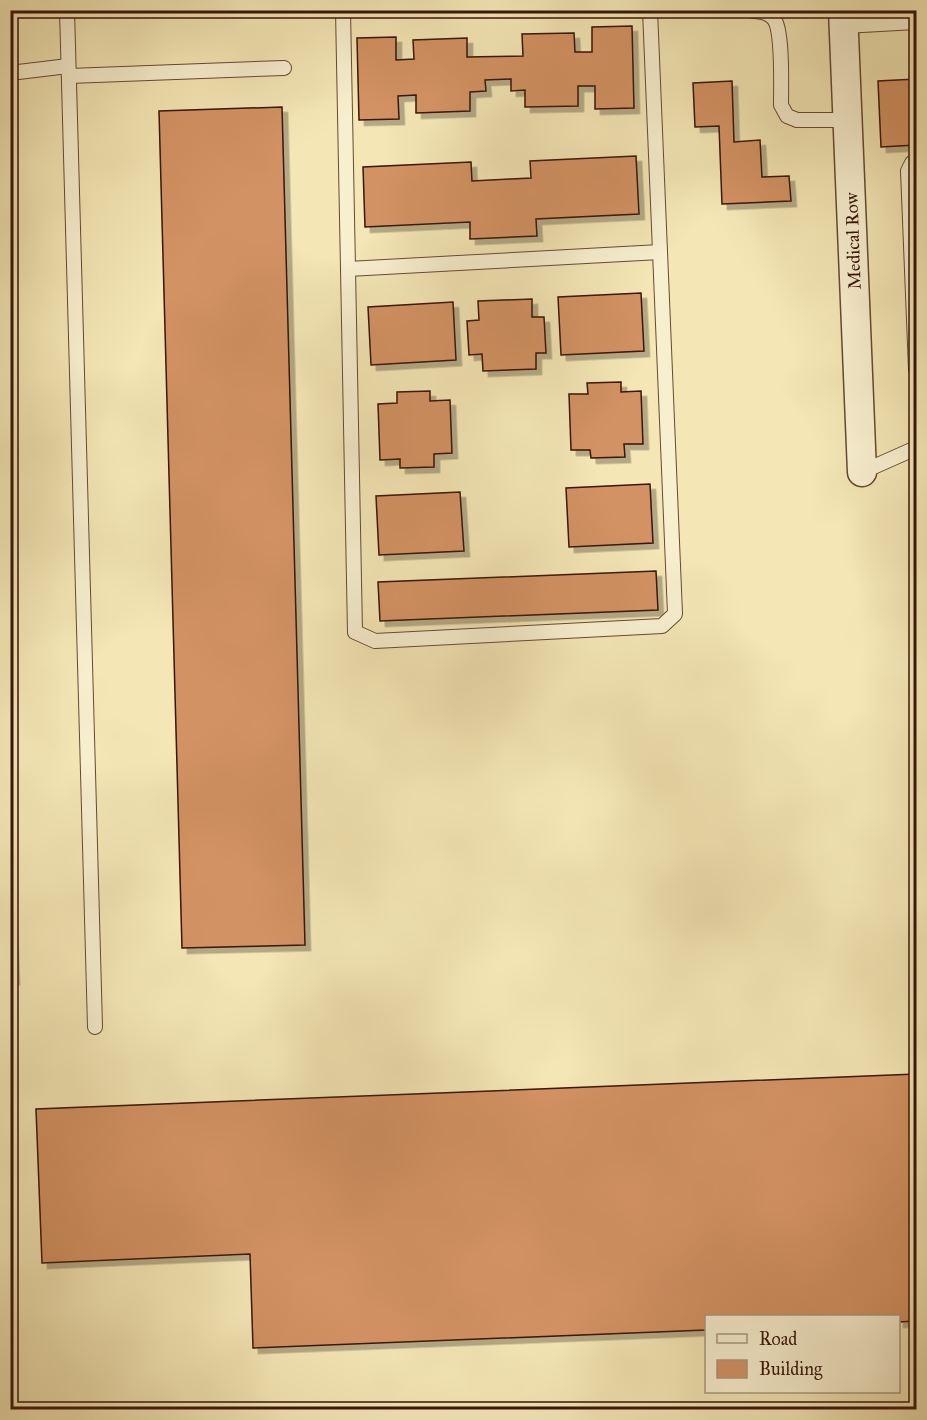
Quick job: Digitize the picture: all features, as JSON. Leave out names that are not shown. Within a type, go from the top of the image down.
[{"type":"street","name":"Medical Row","points":[[843,18],[862,472]]},
{"type":"lane","points":[[67,10],[95,1027]]},
{"type":"lane","points":[[343,10],[355,632],[375,641],[662,626],[675,614],[650,10]]},
{"type":"lane","points":[[747,10],[762,11],[774,19],[779,34],[782,105],[787,116],[797,120],[848,120]]},
{"type":"lane","points":[[843,18],[916,22]]},
{"type":"lane","points":[[10,73],[284,69]]},
{"type":"lane","points":[[916,160],[908,171],[914,242],[916,369]]},
{"type":"lane","points":[[348,269],[660,252]]},
{"type":"lane","points":[[862,472],[916,448]]},
{"type":"building","points":[[632,26],[634,108],[595,109],[595,86],[578,86],[578,106],[525,107],[525,90],[511,91],[511,79],[485,80],[486,91],[470,92],[470,111],[416,113],[416,95],[398,96],[399,119],[359,120],[357,38],[396,37],[396,60],[414,59],[413,40],[467,38],[467,57],[523,56],[522,34],[574,33],[575,52],[592,52],[592,27]]},
{"type":"building","points":[[916,79],[916,145],[881,147],[878,81]]},
{"type":"building","points":[[732,81],[734,142],[760,140],[762,177],[789,176],[791,201],[722,204],[719,126],[695,127],[693,83]]},
{"type":"building","points":[[282,107],[305,945],[182,948],[159,111]]},
{"type":"building","points":[[636,156],[639,214],[536,219],[537,236],[470,239],[470,222],[365,227],[363,167],[471,162],[472,181],[531,178],[530,161]]},
{"type":"building","points":[[641,293],[644,351],[561,355],[558,297]]},
{"type":"building","points":[[532,299],[532,317],[544,317],[546,353],[536,353],[536,369],[483,371],[482,354],[469,355],[467,321],[479,320],[478,301]]},
{"type":"building","points":[[453,302],[456,360],[371,365],[368,307]]},
{"type":"building","points":[[621,382],[621,392],[641,391],[643,444],[624,444],[625,457],[591,458],[590,450],[571,450],[569,394],[588,394],[587,383]]},
{"type":"building","points":[[430,391],[430,401],[450,400],[452,453],[434,454],[434,467],[400,468],[400,459],[380,460],[378,404],[397,403],[397,392]]},
{"type":"building","points":[[650,484],[653,543],[569,547],[566,488]]},
{"type":"building","points":[[460,492],[464,551],[379,555],[376,496]]},
{"type":"building","points":[[656,571],[658,610],[380,621],[378,582]]},
{"type":"building","points":[[10,884],[14,979],[10,979]]},
{"type":"building","points":[[916,1074],[916,1321],[900,1322],[900,1315],[705,1315],[705,1330],[253,1348],[250,1254],[42,1263],[36,1109]]}]
